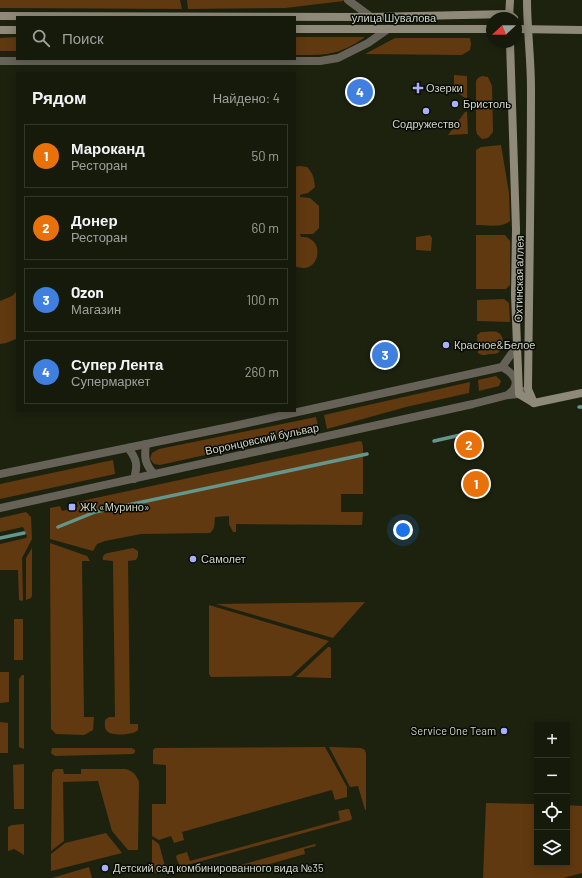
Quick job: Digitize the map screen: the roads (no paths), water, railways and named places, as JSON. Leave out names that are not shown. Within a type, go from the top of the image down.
[{"type":"street","points":[[348,0],[371,17]]},
{"type":"street","points":[[510,0],[511,12]]},
{"type":"street","name":"Охтинская аллея","points":[[527,0],[527,29],[531,63],[528,389],[534,403]]},
{"type":"street","name":"улица Шувалова","points":[[0,16],[16,16]]},
{"type":"street","name":"улица Шувалова","points":[[296,17],[486,17]]},
{"type":"street","points":[[522,25],[527,29]]},
{"type":"street","name":"улица Шувалова","points":[[296,29],[486,29]]},
{"type":"street","points":[[0,62],[320,60],[338,58],[368,42],[388,29]]},
{"type":"street","points":[[522,29],[582,30]]},
{"type":"street","points":[[0,30],[16,30]]},
{"type":"street","name":"Охтинская аллея","points":[[510,48],[519,394]]},
{"type":"street","points":[[508,395],[514,391],[516,384],[510,371],[502,367],[517,346]]},
{"type":"street","name":"Воронцовский бульвар","points":[[0,474],[305,411],[502,367]]},
{"type":"street","name":"Воронцовский бульвар","points":[[0,508],[474,404],[508,395],[519,394],[528,389]]},
{"type":"street","points":[[519,394],[534,403],[582,393]]},
{"type":"street","points":[[146,444],[145,455],[147,466],[154,474]]},
{"type":"street","points":[[128,448],[134,457],[137,469],[134,479]]},
{"type":"waterway","points":[[434,441],[465,434]]},
{"type":"waterway","points":[[58,527],[95,512],[367,454]]},
{"type":"waterway","points":[[0,538],[24,533]]},
{"type":"place","name":"Озерки","points":[[418,88]]},
{"type":"place","name":"Супер Лента","points":[[360,92]]},
{"type":"place","name":"Бристоль","points":[[455,104]]},
{"type":"place","name":"Содружество","points":[[426,111]]},
{"type":"place","name":"Красное&Белое","points":[[446,345]]},
{"type":"place","name":"Ozon","points":[[385,355]]},
{"type":"place","name":"Донер","points":[[469,445]]},
{"type":"place","name":"Мароканд","points":[[476,484]]},
{"type":"place","name":"ЖК «Мурино»","points":[[72,507]]},
{"type":"place","name":"Самолет","points":[[193,559]]},
{"type":"place","name":"Service One Team","points":[[504,731]]},
{"type":"place","name":"Детский сад комбинированного вида №35","points":[[105,868]]}]
